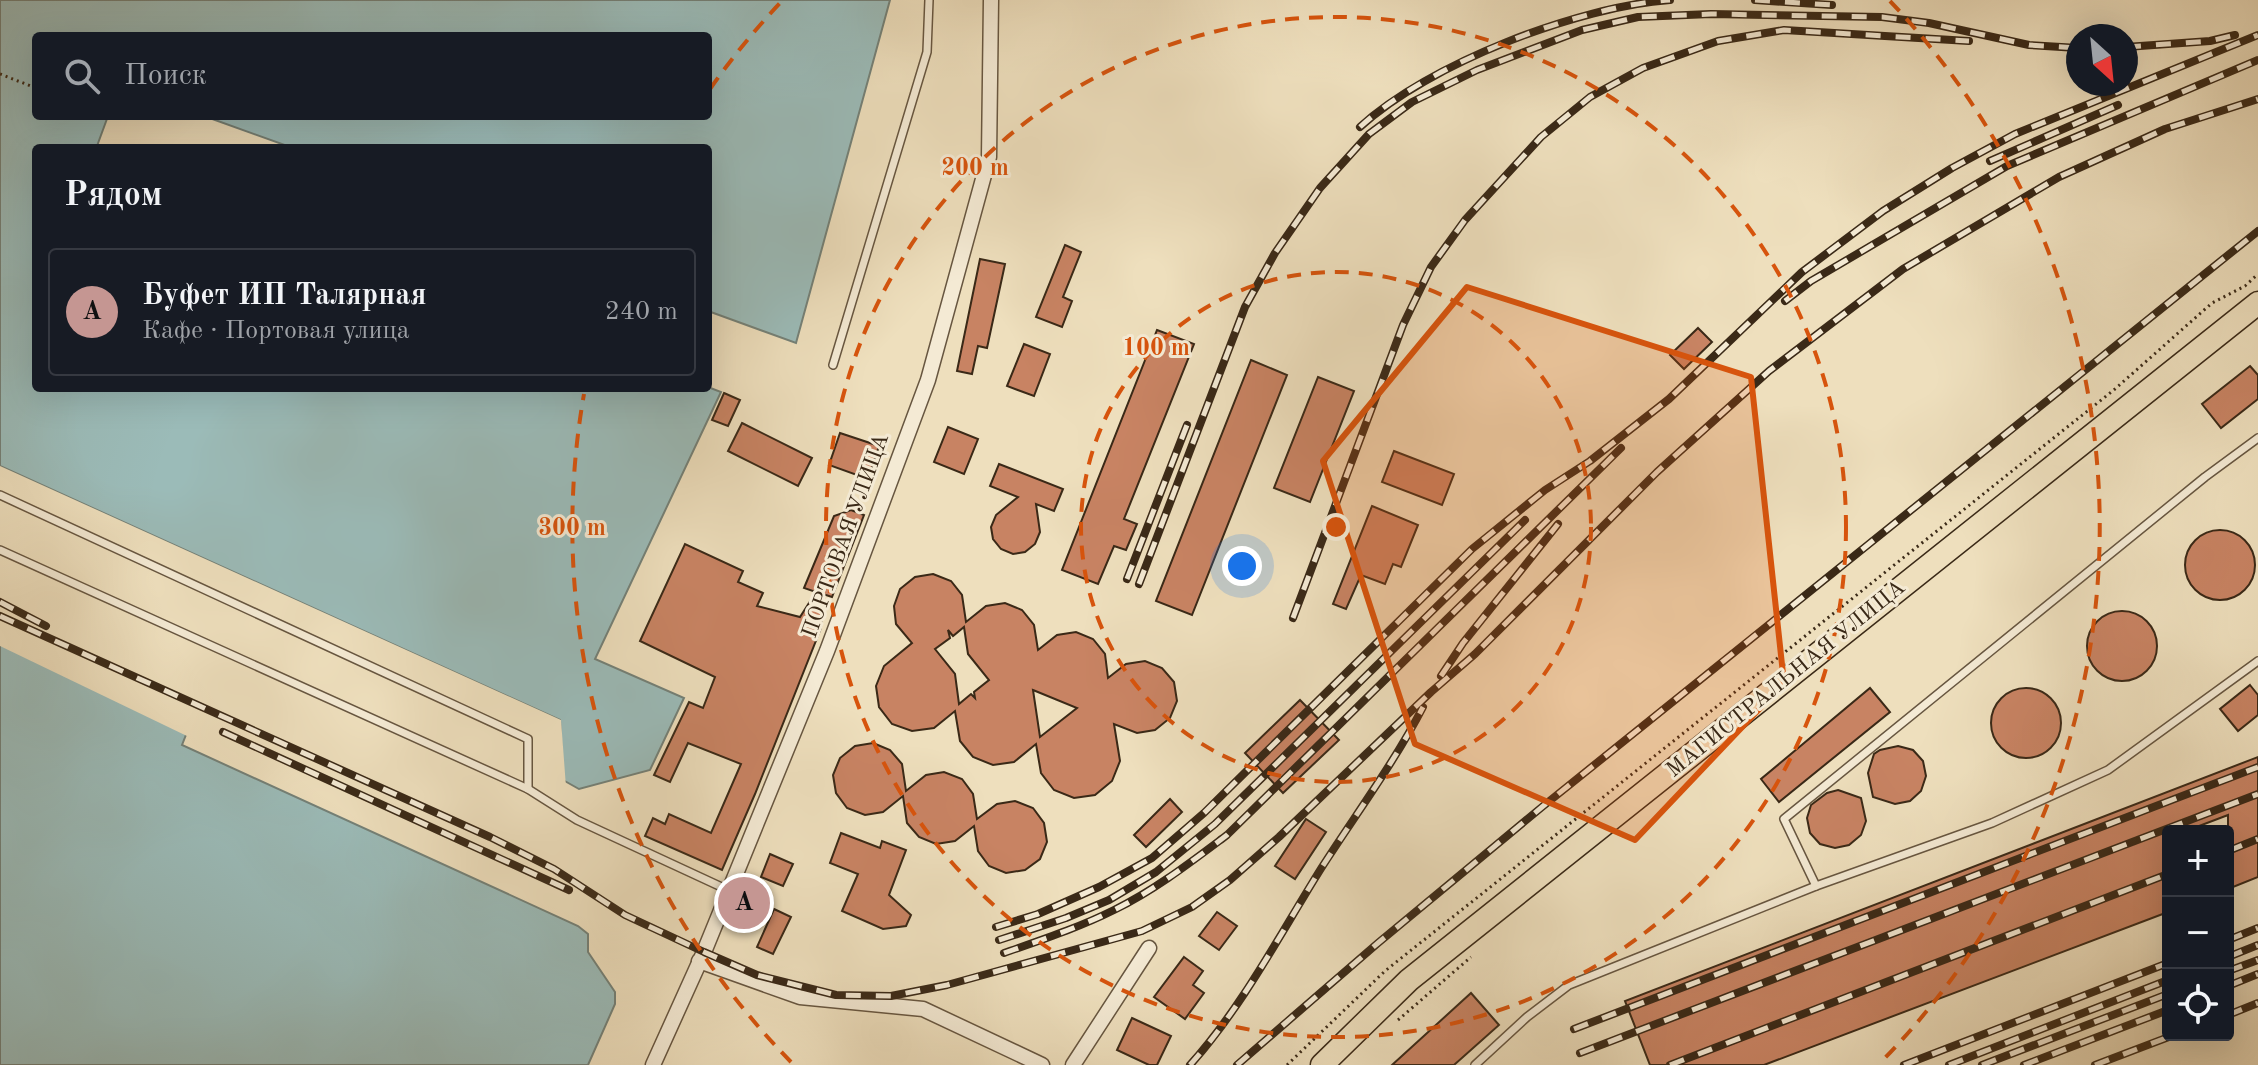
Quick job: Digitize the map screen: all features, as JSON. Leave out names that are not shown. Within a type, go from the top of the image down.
[{"type":"highway","name":"МАГИСТРАЛЬНАЯ УЛИЦА","points":[[1322,1065],[1409,980],[2258,303]]},
{"type":"street","name":"ПОРТОВАЯ УЛИЦА","points":[[653,1065],[827,651],[928,380],[989,157],[991,0]]},
{"type":"street","points":[[1073,1065],[1149,948]]},
{"type":"street","points":[[699,961],[800,997],[923,1009],[1042,1065]]},
{"type":"lane","points":[[833,365],[927,52],[929,0]]},
{"type":"lane","points":[[1816,886],[1784,819],[2205,477],[2258,438]]},
{"type":"lane","points":[[0,495],[528,739],[528,789]]},
{"type":"lane","points":[[0,550],[528,789],[577,820],[728,890]]},
{"type":"lane","points":[[1475,1065],[1527,1017],[1569,985],[1816,886],[1992,823],[2108,770],[2258,661]]},
{"type":"path","points":[[0,74],[32,86]]},
{"type":"path","points":[[1287,1065],[1385,971],[2115,389],[2212,303],[2245,286],[2258,274]]},
{"type":"highlighted area","points":[[1467,287],[1751,377],[1784,683],[1635,840],[1415,744],[1323,461]]},
{"type":"water","points":[[0,0],[890,0],[796,343],[712,312],[712,144],[282,144],[215,120],[712,120],[712,32],[32,32],[32,120],[107,120],[98,144],[32,144],[32,392],[712,392],[712,389],[721,392],[595,659],[684,698],[650,770],[579,789],[563,780],[560,720],[0,466]]},
{"type":"water","points":[[0,634],[191,722],[182,745],[578,926],[588,934],[588,952],[615,992],[615,1004],[588,1065],[0,1065]]},
{"type":"pier","points":[[0,466],[561,720],[566,787],[559,782],[553,752],[556,722],[0,470]]},
{"type":"pier","points":[[0,630],[193,718],[195,722],[189,737],[0,646]]},
{"type":"building","points":[[1065,245],[1081,252],[1063,297],[1072,301],[1062,327],[1036,317]]},
{"type":"building","points":[[980,259],[1005,264],[987,348],[978,346],[972,374],[957,371]]},
{"type":"building","points":[[1698,328],[1712,342],[1684,369],[1670,355]]},
{"type":"building","points":[[1157,330],[1194,344],[1124,519],[1137,524],[1126,550],[1114,546],[1098,584],[1062,570]]},
{"type":"building","points":[[1024,344],[1050,354],[1034,396],[1007,386]]},
{"type":"building","points":[[1251,360],[1287,375],[1192,615],[1156,601]]},
{"type":"building","points":[[2250,366],[2258,375],[2258,399],[2221,428],[2202,404]]},
{"type":"building","points":[[1318,377],[1354,391],[1310,502],[1274,488]]},
{"type":"building","points":[[724,393],[740,400],[728,426],[712,420]]},
{"type":"building","points":[[742,423],[812,458],[798,486],[728,451]]},
{"type":"building","points":[[948,427],[978,439],[964,474],[934,462]]},
{"type":"building","points":[[840,433],[879,446],[868,479],[829,465]]},
{"type":"building","points":[[1394,451],[1454,474],[1442,505],[1382,482]]},
{"type":"building","points":[[999,464],[1063,489],[1054,511],[1036,504],[1040,532],[1035,544],[1025,552],[1013,554],[1001,549],[993,539],[991,527],[996,515],[1018,497],[990,486]]},
{"type":"building","points":[[1372,506],[1418,525],[1401,567],[1393,564],[1385,584],[1361,575],[1346,609],[1333,604]]},
{"type":"building","points":[[851,510],[864,515],[832,597],[823,594],[821,628],[722,870],[645,836],[653,818],[665,824],[669,814],[711,833],[741,764],[688,743],[670,782],[654,775],[689,702],[703,708],[715,677],[640,641],[685,544],[743,571],[738,582],[763,593],[757,606],[800,617],[816,592],[804,588],[834,516]]},
{"type":"building","points":[[2220,530],[2245,540],[2255,565],[2245,590],[2220,600],[2195,590],[2185,565],[2195,540]]},
{"type":"building","points":[[933,574],[951,581],[962,595],[966,622],[986,606],[1005,603],[1022,610],[1034,625],[1038,650],[1057,635],[1076,632],[1093,639],[1105,654],[1108,678],[1126,664],[1145,661],[1162,668],[1174,682],[1177,701],[1170,718],[1155,730],[1137,733],[1114,724],[1120,761],[1112,781],[1095,795],[1074,798],[1054,790],[1041,773],[1036,744],[1014,762],[993,765],[973,757],[960,741],[955,711],[934,728],[912,731],[892,724],[879,707],[876,686],[884,666],[912,643],[896,624],[894,606],[900,589],[915,577]],"holes":[[[964,627],[968,654],[989,680],[974,692],[975,698],[971,694],[959,704],[955,674],[935,649],[950,638],[948,630],[953,636]],[[1033,690],[1077,708],[1040,737]]]},
{"type":"building","points":[[2122,611],[2147,621],[2157,646],[2147,671],[2122,681],[2097,671],[2087,646],[2097,621]]},
{"type":"building","points":[[2250,685],[2258,695],[2258,715],[2238,731],[2220,709]]},
{"type":"building","points":[[1870,688],[1890,712],[1779,802],[1761,779]]},
{"type":"building","points":[[2026,688],[2051,698],[2061,723],[2051,748],[2026,758],[2001,748],[1991,723],[2001,698]]},
{"type":"building","points":[[1300,700],[1339,740],[1283,793],[1245,753]]},
{"type":"building","points":[[873,743],[890,750],[902,764],[906,791],[926,775],[944,772],[962,779],[973,794],[977,819],[997,804],[1015,801],[1033,808],[1044,823],[1047,842],[1040,859],[1025,870],[1006,873],[989,866],[978,851],[974,826],[955,841],[936,844],[919,837],[907,823],[903,796],[883,812],[865,815],[847,808],[836,793],[833,775],[840,758],[855,746]]},
{"type":"building","points":[[1898,746],[1913,750],[1923,761],[1926,776],[1921,791],[1910,801],[1895,804],[1873,797],[1868,773],[1874,754]]},
{"type":"building","points":[[2258,757],[2258,877],[2234,887],[2234,825],[2228,825],[2228,815],[2202,825],[2162,825],[2162,914],[1764,1065],[1650,1065],[1625,1001]]},
{"type":"building","points":[[1838,790],[1861,798],[1866,821],[1861,835],[1849,845],[1835,848],[1820,844],[1810,833],[1807,818],[1811,805],[1827,793]]},
{"type":"building","points":[[1170,799],[1182,812],[1146,847],[1134,835]]},
{"type":"building","points":[[1306,819],[1326,832],[1295,879],[1275,866]]},
{"type":"building","points":[[841,833],[880,848],[882,841],[906,850],[889,895],[911,915],[906,926],[883,929],[842,911],[858,874],[830,863]]},
{"type":"building","points":[[770,854],[793,864],[783,886],[761,877]]},
{"type":"building","points":[[774,909],[791,917],[773,954],[757,947]]},
{"type":"building","points":[[1217,912],[1237,926],[1219,950],[1199,936]]},
{"type":"building","points":[[1184,957],[1203,971],[1193,985],[1204,993],[1185,1019],[1154,997]]},
{"type":"building","points":[[1471,993],[1499,1025],[1454,1065],[1392,1065]]},
{"type":"building","points":[[1132,1018],[1171,1036],[1157,1065],[1149,1065],[1117,1050]]},
{"type":"railway","points":[[1360,127],[1424,81],[1506,42],[1593,14],[1670,0]]},
{"type":"railway","points":[[1755,0],[1832,5]]},
{"type":"railway","points":[[1139,584],[1245,307],[1275,253],[1320,188],[1369,134],[1412,102],[1477,70],[1582,30],[1638,17],[1711,14],[1882,17],[1929,23],[2029,45],[2066,47]]},
{"type":"railway","points":[[1293,618],[1403,325],[1431,267],[1465,220],[1541,137],[1590,97],[1643,68],[1718,41],[1784,30],[1969,41]]},
{"type":"railway","points":[[2138,46],[2210,41],[2235,35]]},
{"type":"railway","points":[[996,927],[1038,914],[1099,887],[1152,858],[1204,813],[1472,549],[1545,490],[1590,461],[1669,399],[1802,272],[1883,211],[2015,134],[2258,35]]},
{"type":"railway","points":[[1785,301],[1811,281],[2007,166],[2258,60]]},
{"type":"railway","points":[[0,616],[490,837],[554,869],[625,915],[757,975],[836,995],[891,996],[947,985],[1142,931],[1192,907],[1230,880],[1279,837],[1475,654],[1657,472],[1769,371],[1903,269],[2059,177],[2165,129],[2258,99]]},
{"type":"railway","points":[[1990,161],[2118,105]]},
{"type":"railway","points":[[1237,1065],[1542,807],[2258,231]]},
{"type":"railway","points":[[1127,579],[1187,425]]},
{"type":"railway","points":[[1004,953],[1073,928],[1129,902],[1227,835],[1621,448]]},
{"type":"railway","points":[[999,940],[1109,900],[1156,872],[1215,824],[1525,520]]},
{"type":"railway","points":[[1441,676],[1463,643],[1558,524]]},
{"type":"railway","points":[[0,602],[46,626]]},
{"type":"railway","points":[[1190,1065],[1244,994],[1423,707]]},
{"type":"railway","points":[[223,732],[569,890]]},
{"type":"railway","points":[[1574,1029],[2258,767]]},
{"type":"railway","points":[[1580,1053],[2258,794]]},
{"type":"railway","points":[[2234,849],[2258,839]]},
{"type":"railway","points":[[1670,1065],[2162,876]]},
{"type":"railway","points":[[2234,938],[2258,928]]},
{"type":"railway","points":[[2234,955],[2258,945]]},
{"type":"railway","points":[[2233,969],[2258,960]]},
{"type":"railway","points":[[1904,1065],[2162,965]]},
{"type":"railway","points":[[2234,984],[2258,974]]},
{"type":"railway","points":[[1949,1065],[2162,982]]},
{"type":"railway","points":[[1982,1065],[2162,996]]},
{"type":"railway","points":[[2234,1013],[2258,1003]]},
{"type":"railway","points":[[2024,1065],[2162,1012]]},
{"type":"railway","points":[[2095,1065],[2162,1040]]},
{"type":"place","name":"Буфет ИП Талярная","points":[[744,903]]}]
